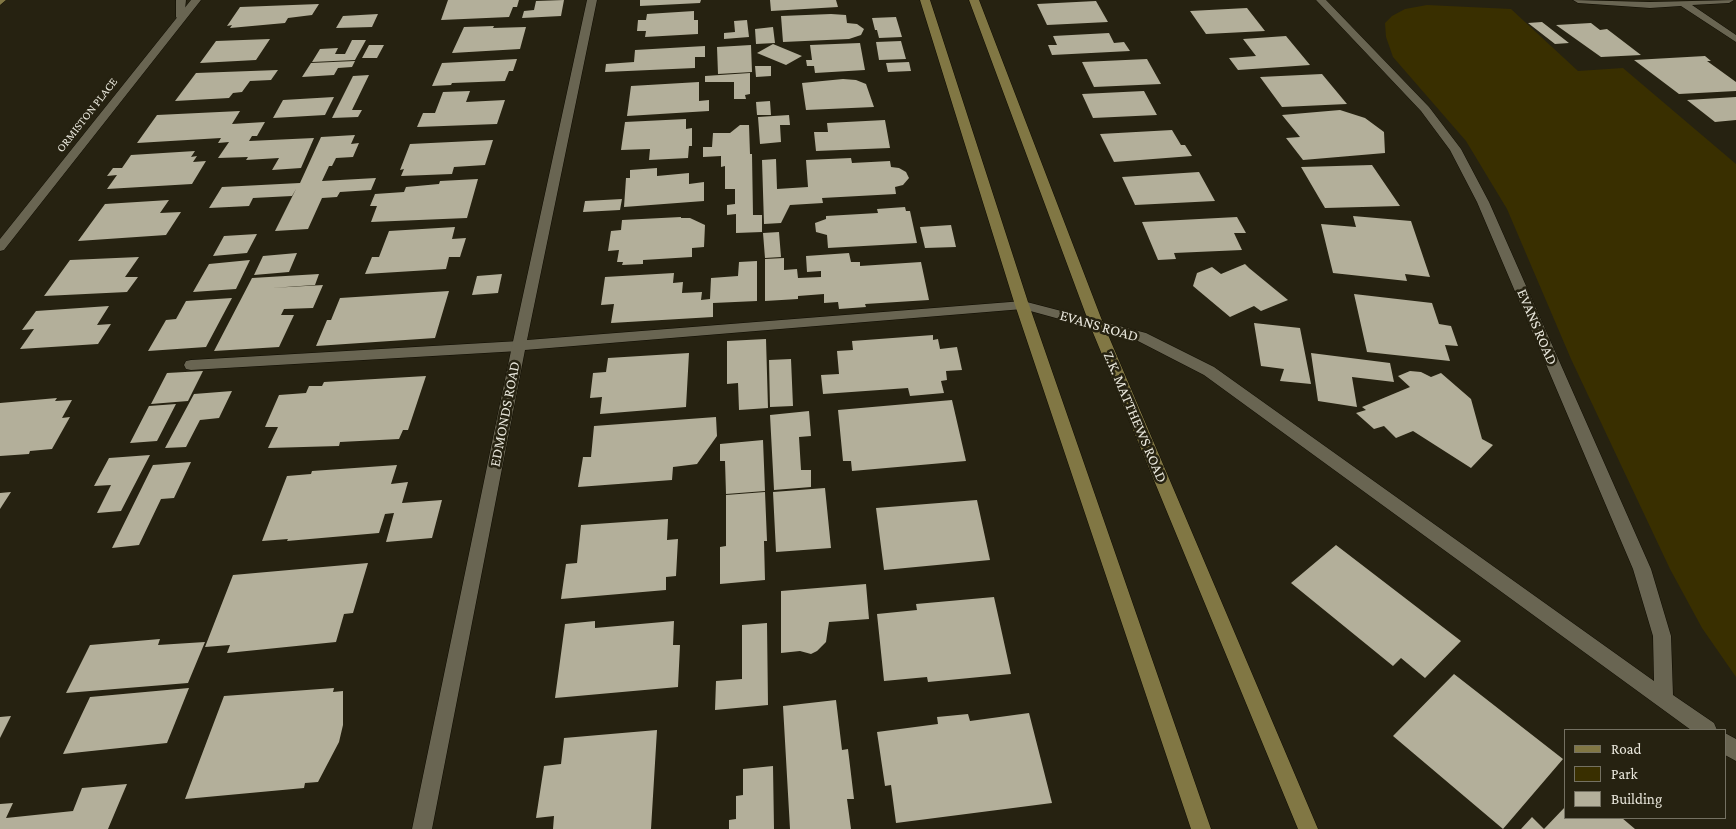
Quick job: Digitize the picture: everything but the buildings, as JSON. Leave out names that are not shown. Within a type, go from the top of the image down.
[{"type":"street","points":[[181,0],[182,17]]},
{"type":"street","name":"ORMISTON PLACE","points":[[0,247],[196,0]]},
{"type":"street","name":"EDMONDS ROAD","points":[[422,829],[519,346],[592,0]]},
{"type":"street","points":[[925,0],[1022,305],[1201,829]]},
{"type":"street","name":"Z.K. MATTHEWS ROAD","points":[[974,0],[1096,324],[1308,829]]},
{"type":"street","name":"EVANS ROAD","points":[[1321,0],[1425,109],[1455,149],[1482,202],[1642,569],[1662,636],[1664,698]]},
{"type":"street","points":[[1578,0],[1650,4],[1728,0]]},
{"type":"street","points":[[1680,2],[1736,39]]},
{"type":"street","name":"EVANS ROAD","points":[[191,365],[519,346],[1022,305],[1141,336],[1209,371],[1707,729]]},
{"type":"green space","points":[[1427,5],[1511,9],[1578,71],[1623,68],[1736,164],[1736,677],[1702,628],[1670,569],[1571,359],[1507,209],[1466,141],[1393,57],[1386,37],[1385,23],[1392,16],[1405,9]]}]
